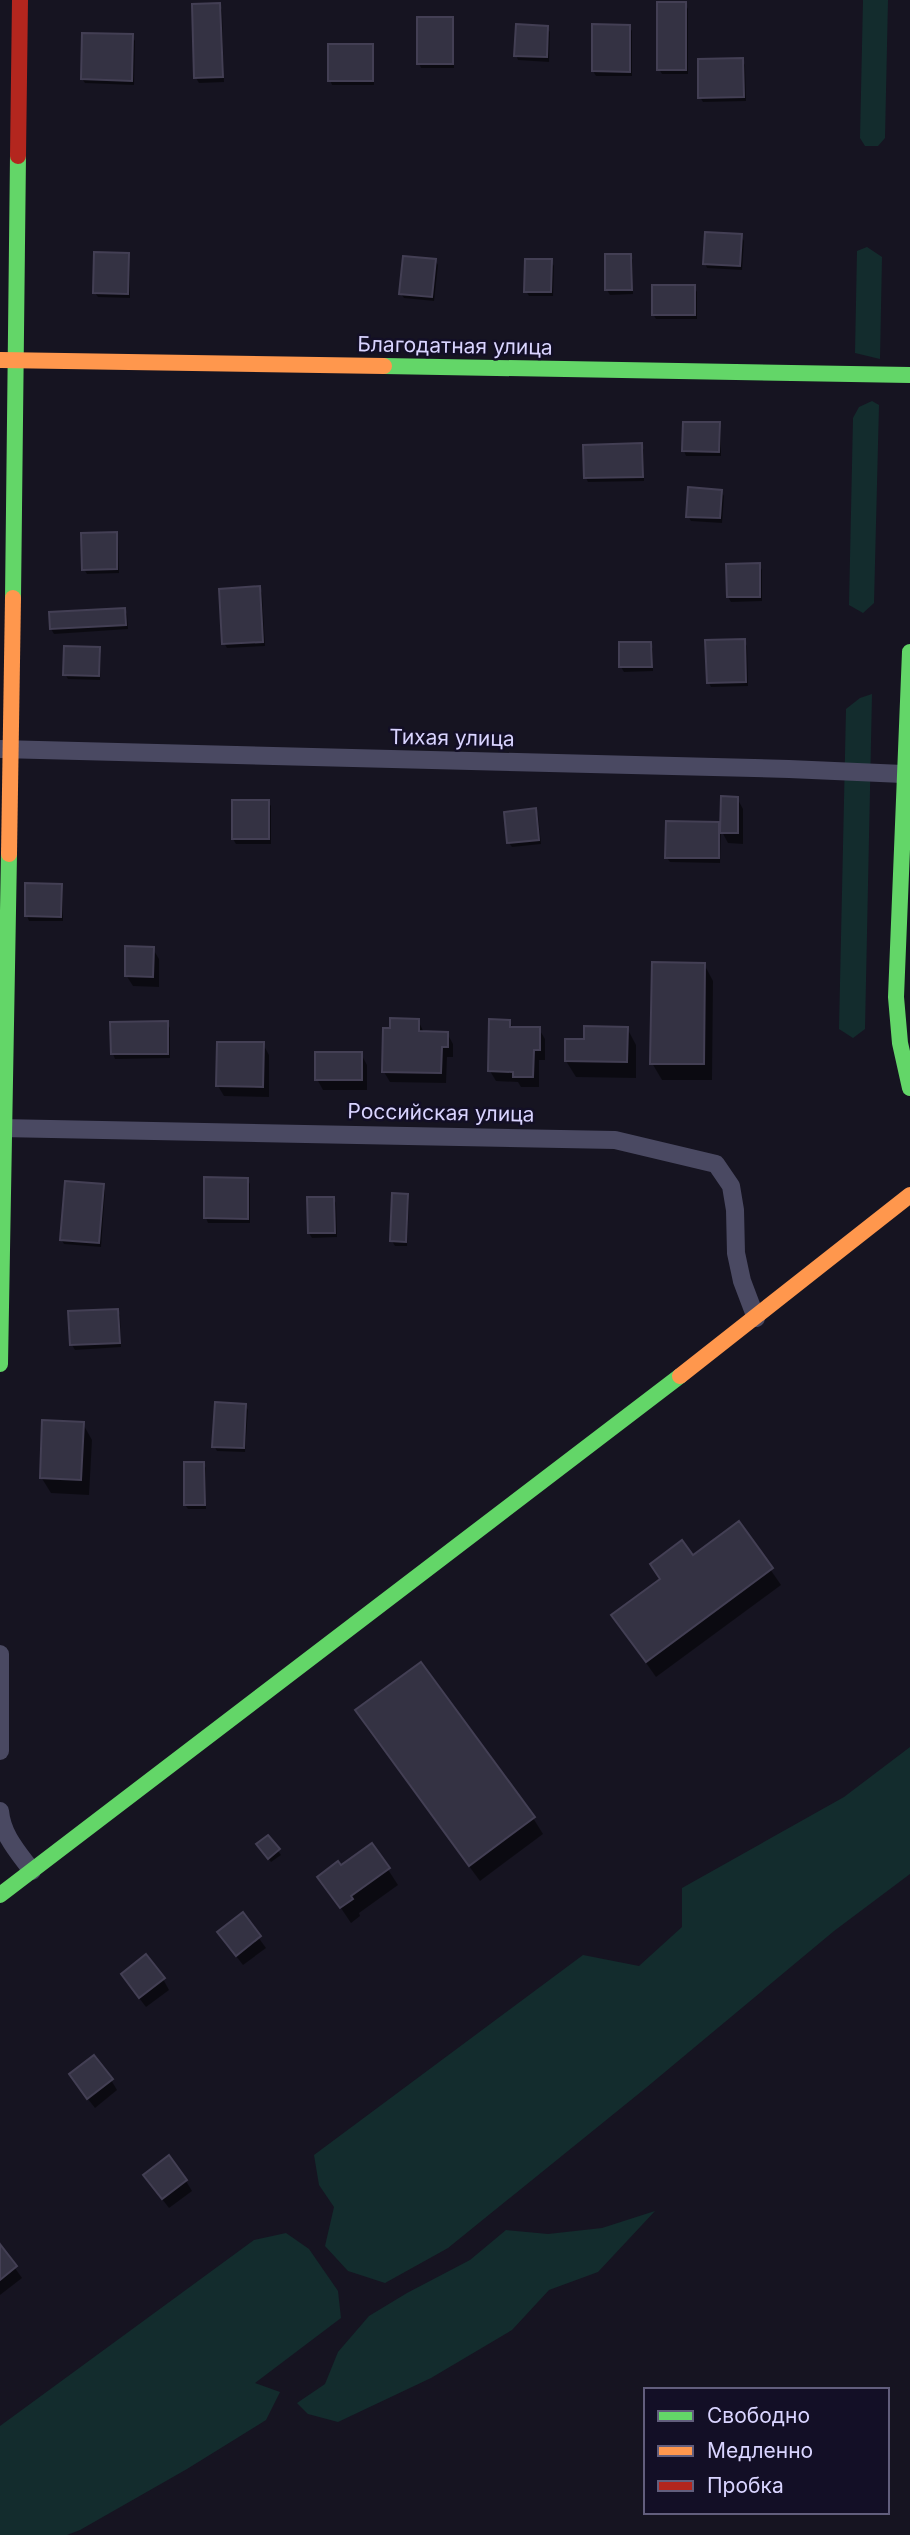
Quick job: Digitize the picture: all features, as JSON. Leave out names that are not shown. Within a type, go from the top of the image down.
[{"type":"street","points":[[0,1364],[8,360],[20,0]]},
{"type":"street","name":"Благодатная улица","points":[[8,360],[910,375]]},
{"type":"street","points":[[910,652],[896,997],[902,1064],[910,1088]]},
{"type":"street","name":"Тихая улица","points":[[5,749],[903,774]]},
{"type":"street","name":"Российская улица","points":[[3,1128],[615,1140],[716,1164],[731,1186],[735,1210],[736,1252],[756,1318]]},
{"type":"street","points":[[0,1895],[756,1318],[910,1195]]},
{"type":"street","points":[[0,1654],[0,1751]]},
{"type":"street","points":[[0,1811],[1,1823],[11,1844],[32,1871]]},
{"type":"green space","points":[[863,0],[888,0],[885,138],[878,146],[865,146],[860,138]]},
{"type":"green space","points":[[867,247],[882,257],[880,359],[855,353],[857,251]]},
{"type":"green space","points":[[872,401],[879,405],[874,603],[863,613],[849,605],[853,418],[859,407]]},
{"type":"green space","points":[[872,694],[865,1029],[853,1038],[839,1029],[846,709],[860,698]]},
{"type":"green space","points":[[910,1747],[910,1874],[834,1931],[448,2248],[385,2283],[348,2271],[325,2246],[334,2207],[319,2185],[314,2155],[583,1955],[639,1966],[682,1927],[682,1888],[844,1797]]},
{"type":"green space","points":[[655,2211],[598,2272],[549,2290],[512,2330],[431,2378],[338,2422],[308,2414],[297,2403],[325,2384],[338,2352],[369,2316],[470,2260],[506,2230],[548,2234],[602,2228]]},
{"type":"green space","points":[[286,2233],[309,2249],[338,2291],[341,2318],[255,2383],[280,2392],[266,2420],[80,2530],[67,2535],[0,2535],[0,2426],[254,2240]]},
{"type":"building","points":[[657,2],[686,2],[686,70],[657,70]]},
{"type":"building","points":[[220,3],[223,77],[194,78],[192,4]]},
{"type":"building","points":[[417,17],[453,17],[453,64],[417,64]]},
{"type":"building","points":[[516,24],[548,26],[547,57],[514,56]]},
{"type":"building","points":[[592,24],[630,25],[630,72],[592,71]]},
{"type":"building","points":[[82,33],[133,34],[132,81],[81,79]]},
{"type":"building","points":[[328,44],[373,44],[373,81],[328,81]]},
{"type":"building","points":[[743,58],[744,97],[698,98],[698,59]]},
{"type":"building","points":[[705,232],[742,234],[740,266],[703,264]]},
{"type":"building","points":[[94,252],[129,253],[128,294],[93,293]]},
{"type":"building","points":[[605,254],[631,254],[632,290],[605,290]]},
{"type":"building","points":[[403,256],[436,259],[432,297],[399,294]]},
{"type":"building","points":[[525,259],[552,259],[551,292],[524,292]]},
{"type":"building","points":[[652,285],[695,285],[695,315],[652,315]]},
{"type":"building","points":[[683,422],[720,422],[719,452],[682,451]]},
{"type":"building","points":[[642,443],[643,477],[584,478],[583,445]]},
{"type":"building","points":[[688,487],[722,490],[720,518],[686,517]]},
{"type":"building","points":[[117,532],[117,569],[82,570],[81,533]]},
{"type":"building","points":[[760,563],[760,597],[727,597],[726,564]]},
{"type":"building","points":[[260,586],[263,642],[222,644],[219,589]]},
{"type":"building","points":[[125,608],[126,625],[50,629],[49,612]]},
{"type":"building","points":[[745,639],[746,682],[707,683],[705,640]]},
{"type":"building","points":[[619,642],[651,642],[652,667],[619,667]]},
{"type":"building","points":[[64,646],[100,647],[99,676],[63,675]]},
{"type":"building","points":[[721,796],[738,797],[738,833],[720,833]]},
{"type":"building","points":[[232,800],[269,800],[269,839],[232,839]]},
{"type":"building","points":[[536,808],[539,840],[507,843],[504,812]]},
{"type":"building","points":[[666,821],[719,822],[719,858],[665,858]]},
{"type":"building","points":[[25,883],[62,884],[61,917],[25,916]]},
{"type":"building","points":[[125,946],[154,947],[153,977],[125,976]]},
{"type":"building","points":[[652,962],[705,963],[704,1064],[650,1064]]},
{"type":"building","points":[[390,1018],[419,1019],[419,1031],[448,1032],[448,1047],[442,1047],[441,1073],[382,1072],[383,1028],[390,1028]]},
{"type":"building","points":[[489,1019],[510,1020],[510,1027],[540,1027],[540,1050],[534,1050],[533,1077],[513,1077],[513,1072],[488,1071]]},
{"type":"building","points":[[168,1021],[168,1054],[111,1054],[110,1022]]},
{"type":"building","points":[[584,1026],[628,1027],[627,1062],[565,1061],[565,1039],[584,1039]]},
{"type":"building","points":[[217,1042],[264,1042],[263,1087],[216,1086]]},
{"type":"building","points":[[315,1052],[362,1052],[362,1080],[315,1080]]},
{"type":"building","points":[[204,1177],[248,1178],[248,1219],[204,1218]]},
{"type":"building","points":[[65,1181],[104,1184],[99,1243],[60,1240]]},
{"type":"building","points":[[392,1193],[408,1194],[406,1242],[390,1241]]},
{"type":"building","points":[[307,1197],[334,1197],[335,1233],[308,1233]]},
{"type":"building","points":[[118,1309],[120,1343],[70,1345],[68,1311]]},
{"type":"building","points":[[215,1402],[246,1404],[244,1448],[212,1447]]},
{"type":"building","points":[[42,1420],[84,1422],[81,1480],[40,1478]]},
{"type":"building","points":[[184,1462],[204,1462],[205,1505],[184,1505]]},
{"type":"building","points":[[739,1521],[773,1568],[646,1662],[611,1615],[660,1579],[650,1564],[682,1540],[693,1555]]},
{"type":"building","points":[[421,1662],[535,1817],[469,1866],[355,1710]]},
{"type":"building","points":[[268,1835],[280,1849],[268,1859],[256,1844]]},
{"type":"building","points":[[372,1843],[390,1868],[351,1896],[353,1899],[340,1908],[317,1877],[338,1861],[341,1865]]},
{"type":"building","points":[[243,1912],[261,1936],[236,1956],[217,1932]]},
{"type":"building","points":[[146,1954],[165,1978],[139,1998],[121,1974]]},
{"type":"building","points":[[94,2055],[113,2079],[87,2099],[69,2074]]},
{"type":"building","points":[[169,2155],[187,2180],[162,2199],[143,2175]]},
{"type":"building","points":[[0,2244],[17,2266],[0,2280]]},
{"type":"traffic: fast","points":[[13,598],[18,156]]},
{"type":"traffic: fast","points":[[384,366],[910,375]]},
{"type":"traffic: fast","points":[[910,652],[896,997],[900,1043],[910,1088]]},
{"type":"traffic: fast","points":[[0,1364],[9,854]]},
{"type":"traffic: fast","points":[[0,1895],[680,1376]]},
{"type":"traffic: slow","points":[[1,360],[384,366]]},
{"type":"traffic: slow","points":[[9,854],[13,598]]},
{"type":"traffic: slow","points":[[680,1376],[910,1195]]},
{"type":"traffic: jam","points":[[18,156],[20,0]]}]
